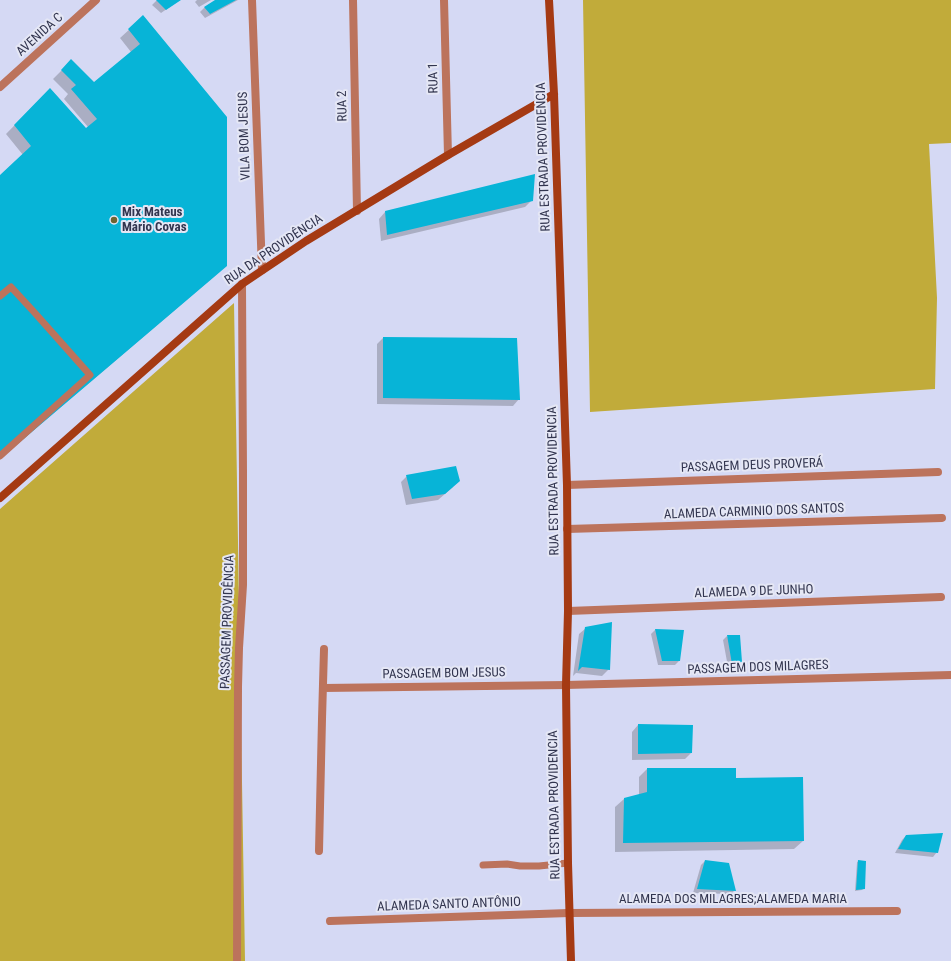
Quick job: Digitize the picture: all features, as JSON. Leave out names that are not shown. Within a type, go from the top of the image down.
[{"type":"main road","name":"RUA ESTRADA PROVIDENCIA","points":[[549,0],[554,94],[567,485],[568,611],[566,685],[568,863],[571,961]]},
{"type":"main road","name":"RUA DA PROVIDÊNCIA","points":[[0,498],[242,284],[306,242],[448,155],[554,94]]},
{"type":"street","name":"AVENIDA C","points":[[0,87],[96,0]]},
{"type":"street","name":"VILA BOM JESUS","points":[[252,0],[262,270]]},
{"type":"street","name":"RUA 2","points":[[353,0],[357,211]]},
{"type":"street","name":"RUA 1","points":[[444,0],[448,155]]},
{"type":"street","name":"PASSAGEM PROVIDÊNCIA","points":[[237,961],[238,687],[243,585],[242,284]]},
{"type":"street","name":"PASSAGEM DEUS PROVERÁ","points":[[567,485],[938,472]]},
{"type":"street","name":"ALAMEDA CARMINIO DOS SANTOS","points":[[567,530],[942,518]]},
{"type":"street","name":"ALAMEDA 9 DE JUNHO","points":[[568,611],[941,597]]},
{"type":"street","points":[[319,851],[324,649]]},
{"type":"street","name":"PASSAGEM DOS MILAGRES","points":[[566,685],[951,675]]},
{"type":"street","name":"PASSAGEM BOM JESUS","points":[[323,688],[566,685]]},
{"type":"street","name":"ALAMEDA DOS MILAGRES;ALAMEDA MARIA","points":[[569,913],[898,911]]},
{"type":"street","name":"ALAMEDA SANTO ANTÔNIO","points":[[330,921],[569,913]]},
{"type":"lane","points":[[0,296],[11,287],[90,375],[0,456]]},
{"type":"lane","points":[[482,865],[506,864],[539,866],[568,863]]},
{"type":"shaded area","points":[[583,0],[951,0],[951,143],[929,144],[937,298],[935,389],[590,412]]},
{"type":"shaded area","points":[[234,303],[245,961],[0,961],[0,509]]},
{"type":"building","points":[[156,0],[181,0],[166,10]]},
{"type":"building","points":[[215,0],[236,0],[210,14],[204,7]]},
{"type":"building","name":"Mix Mateus Mário Covas","points":[[143,15],[227,117],[227,266],[0,459],[0,175],[31,146],[14,125],[50,88],[86,128],[97,119],[71,89],[76,85],[61,70],[71,59],[94,82],[140,44],[128,29]]},
{"type":"building","points":[[535,174],[533,201],[387,235],[385,211]]},
{"type":"building","points":[[383,337],[517,338],[520,400],[383,398]]},
{"type":"building","points":[[456,466],[460,481],[445,494],[412,499],[406,475]]},
{"type":"building","points":[[612,622],[610,670],[582,667],[578,671],[585,627]]},
{"type":"building","points":[[655,629],[684,630],[680,661],[662,661]]},
{"type":"building","points":[[727,635],[740,635],[742,662],[732,664]]},
{"type":"building","points":[[638,724],[693,725],[692,753],[638,754]]},
{"type":"building","points":[[647,768],[736,768],[736,778],[803,777],[804,841],[623,843],[624,798],[647,792]]},
{"type":"building","points":[[943,833],[938,853],[898,849],[906,835]]},
{"type":"building","points":[[705,860],[729,863],[736,891],[697,889]]},
{"type":"building","points":[[858,860],[866,861],[865,889],[856,890]]},
{"type":"place","name":"Mix Mateus Mário Covas","points":[[114,220]]}]
